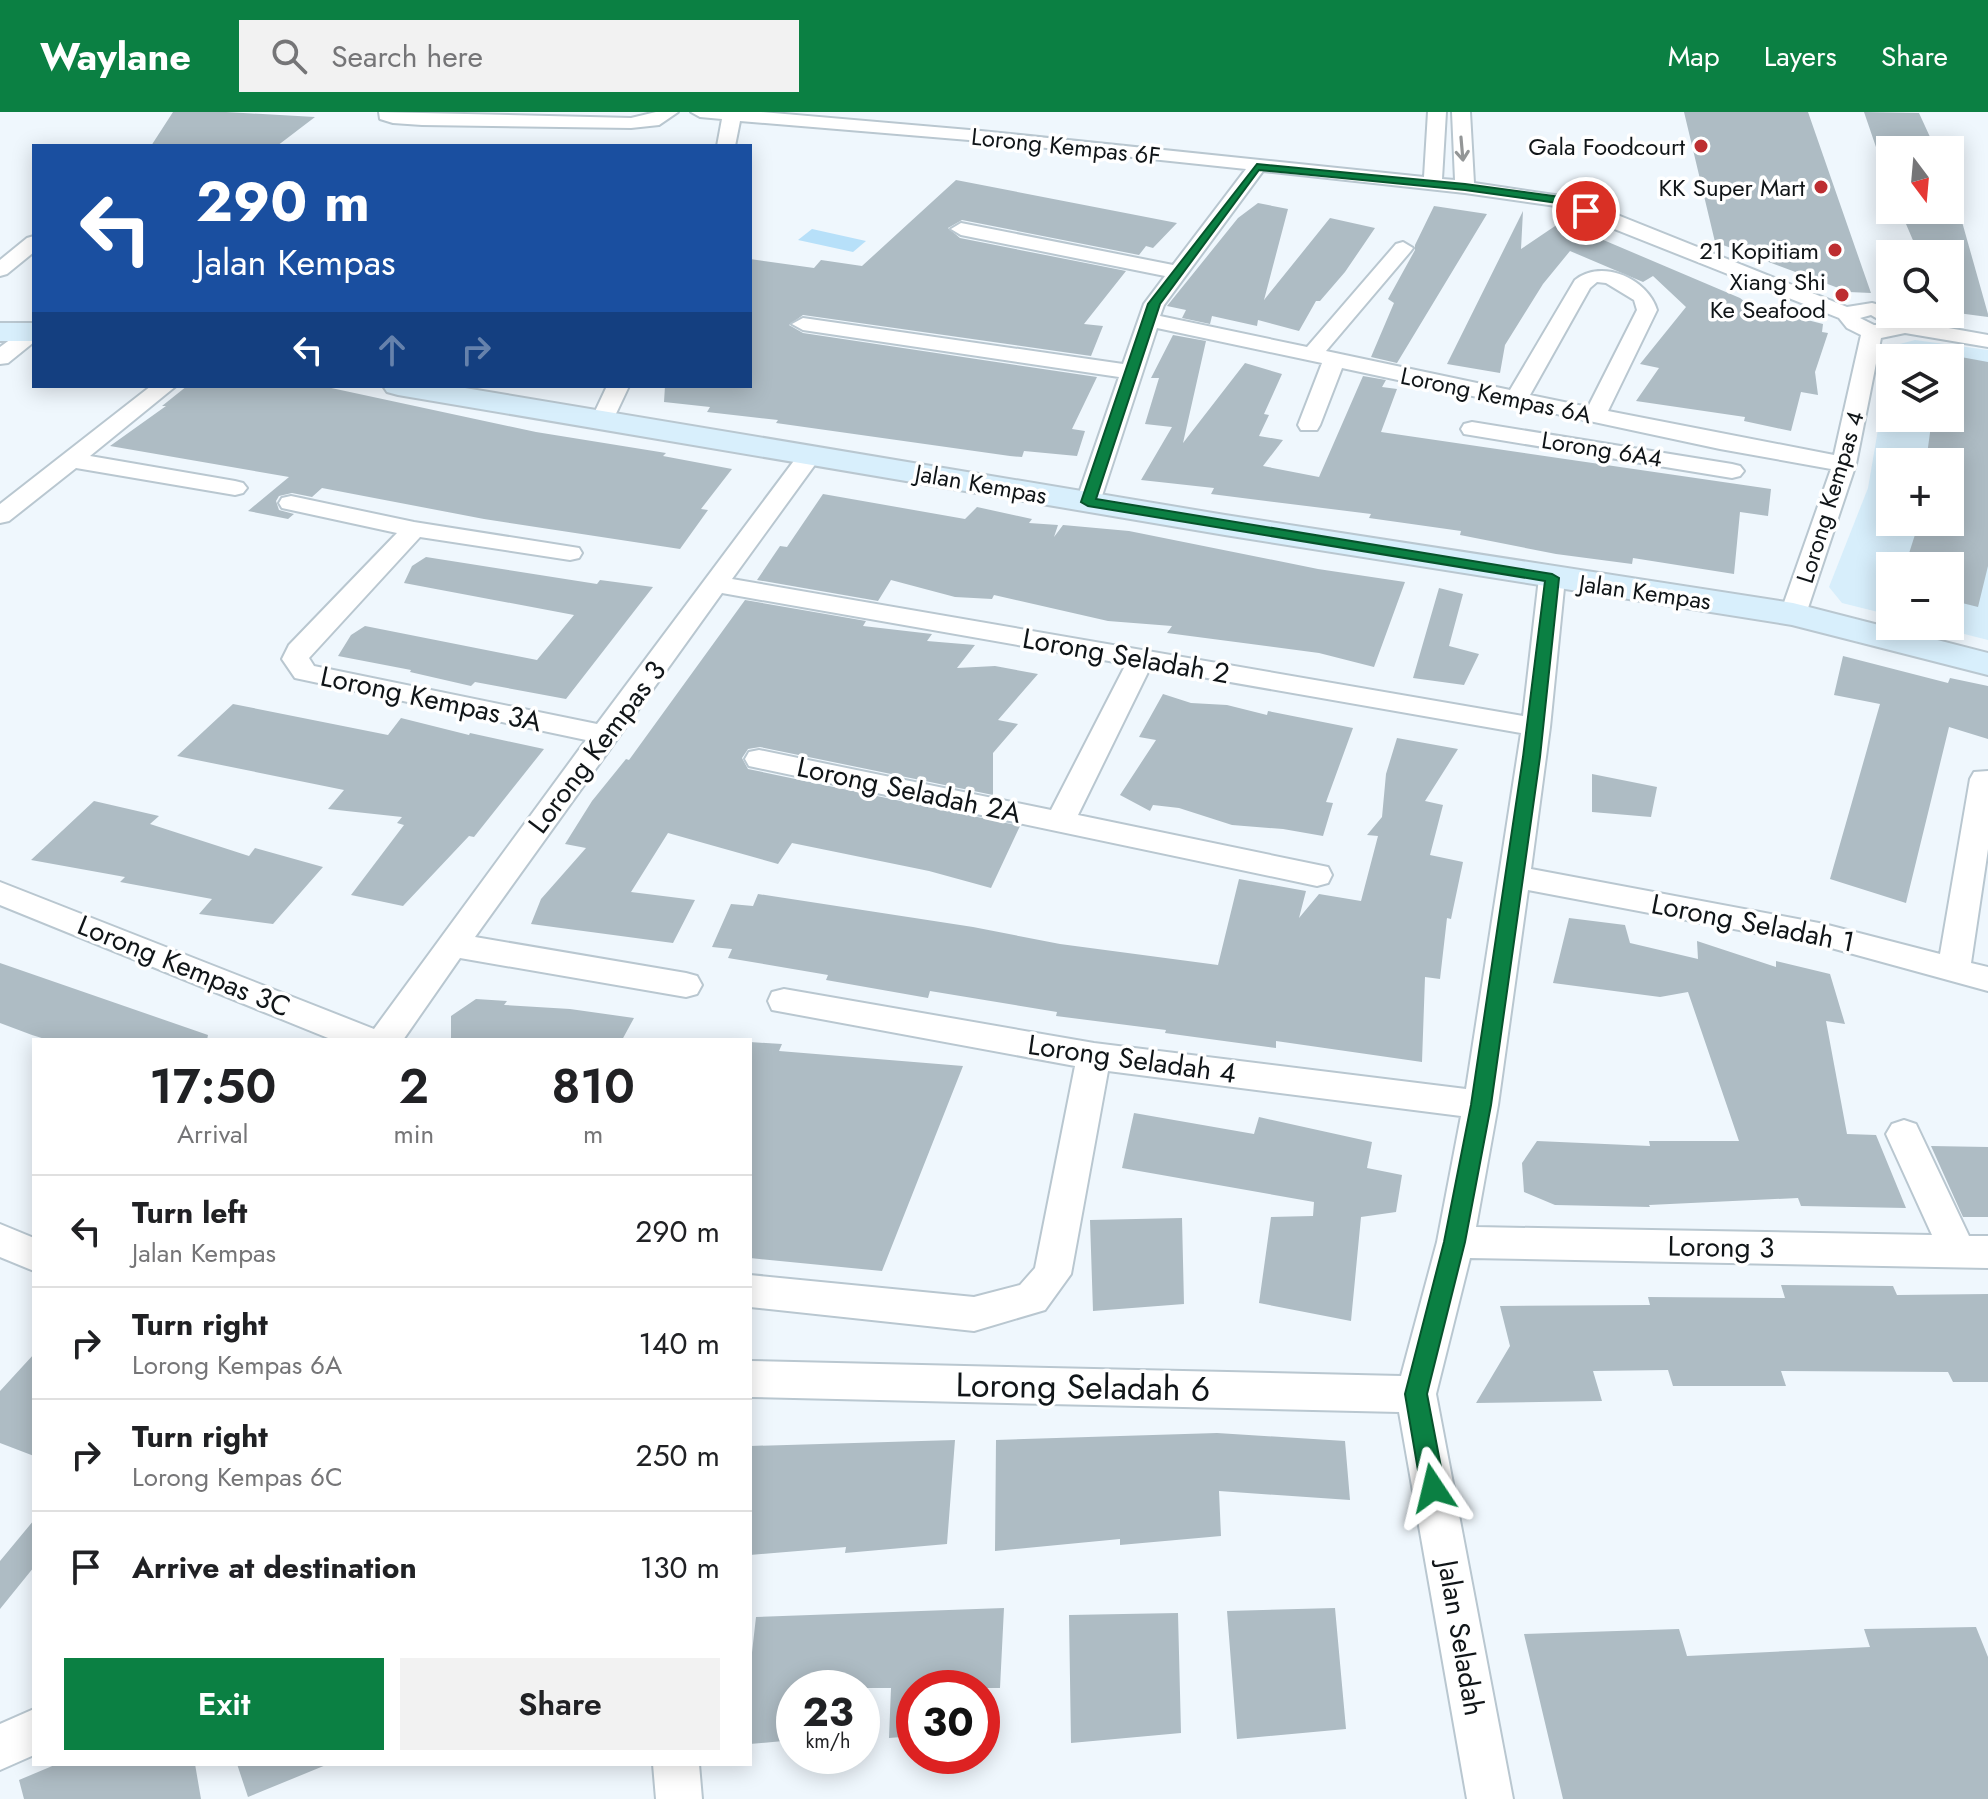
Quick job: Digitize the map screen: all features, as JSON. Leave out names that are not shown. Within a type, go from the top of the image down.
[{"type":"street","points":[[388,112],[386,115],[393,118],[422,120],[631,123],[653,121],[669,112]]},
{"type":"street","name":"Lorong Kempas 6F","points":[[700,112],[983,130],[1257,167],[1319,172]]},
{"type":"street","points":[[1433,183],[1437,112]]},
{"type":"street","points":[[1461,112],[1465,187]]},
{"type":"street","points":[[726,144],[732,114]]},
{"type":"street","points":[[1088,502],[1154,304],[1175,272],[1257,167]]},
{"type":"street","points":[[1319,172],[1433,183],[1568,202],[1849,315],[1852,323],[1872,331],[1888,332],[1896,328]]},
{"type":"street","points":[[1319,172],[1340,183],[1566,214],[1586,211]]},
{"type":"street","points":[[961,229],[1175,272]]},
{"type":"street","points":[[0,270],[32,244]]},
{"type":"street","points":[[1311,356],[1403,248]]},
{"type":"street","points":[[1516,399],[1582,284],[1592,276],[1611,277],[1643,297],[1647,310],[1595,415]]},
{"type":"street","points":[[1849,315],[1857,310],[1876,311]]},
{"type":"street","name":"Lorong Kempas 6A","points":[[1149,320],[1620,421],[1844,464]]},
{"type":"street","points":[[803,324],[1131,372]]},
{"type":"street","points":[[1912,328],[1988,341]]},
{"type":"street","name":"Lorong Kempas 4","points":[[1793,614],[1844,464],[1872,331]]},
{"type":"street","points":[[0,332],[32,332]]},
{"type":"street","points":[[0,358],[32,334]]},
{"type":"street","points":[[1309,425],[1334,360]]},
{"type":"street","points":[[0,516],[162,388]]},
{"type":"street","name":"Jalan Kempas","points":[[410,388],[1552,578],[1793,614],[1988,664]]},
{"type":"street","points":[[602,420],[617,388]]},
{"type":"street","points":[[1610,450],[1620,421]]},
{"type":"street","name":"Lorong 6A4","points":[[1472,429],[1732,471]]},
{"type":"street","name":"Lorong Kempas 3","points":[[386,1038],[810,455]]},
{"type":"street","points":[[71,460],[235,488]]},
{"type":"street","points":[[0,492],[28,491]]},
{"type":"street","points":[[291,503],[414,529],[570,553]]},
{"type":"street","name":"Lorong Kempas 3A","points":[[414,529],[298,651],[295,659],[298,666],[316,677],[606,735]]},
{"type":"street","name":"Jalan Seladah","points":[[1490,1799],[1416,1394],[1455,1242],[1481,1105],[1536,727],[1552,578]]},
{"type":"street","name":"Lorong Seladah 2","points":[[717,584],[1536,727]]},
{"type":"street","name":"Lorong Seladah 2A","points":[[1060,822],[1142,658]]},
{"type":"street","name":"Lorong Seladah 2A","points":[[759,759],[1317,875]]},
{"type":"street","points":[[1954,969],[1984,779]]},
{"type":"street","name":"Lorong Seladah 1","points":[[1515,877],[1824,935],[1988,979]]},
{"type":"street","name":"Lorong Kempas 3C","points":[[0,893],[362,1038]]},
{"type":"street","points":[[451,945],[686,985]]},
{"type":"street","name":"Lorong Seladah 4","points":[[784,1001],[1094,1056],[1481,1105]]},
{"type":"street","points":[[752,1291],[974,1314],[1032,1298],[1052,1274],[1094,1056]]},
{"type":"street","points":[[1904,1134],[1973,1252]]},
{"type":"street","points":[[0,1240],[32,1254]]},
{"type":"street","name":"Lorong 3","points":[[1455,1242],[1973,1252]]},
{"type":"street","name":"Lorong Seladah 6","points":[[752,1379],[1416,1394]]},
{"type":"street","points":[[0,1747],[32,1733]]},
{"type":"street","points":[[676,1766],[679,1799]]},
{"type":"shaded area","points":[[812,229],[866,241],[853,252],[798,240]]},
{"type":"shaded area","points":[[1915,340],[1944,344],[1900,344]]},
{"type":"shaded area","points":[[1964,347],[1988,350],[1988,640],[1964,634],[1964,552],[1876,552],[1876,612],[1842,603],[1829,587],[1868,488],[1878,432],[1964,432]]},
{"type":"building","points":[[173,112],[315,117],[280,144],[152,144]]},
{"type":"building","points":[[1684,112],[1808,112],[1871,293],[1849,292],[1715,242]]},
{"type":"building","points":[[1864,112],[1919,113],[1930,136],[1876,136],[1876,147]]},
{"type":"building","points":[[956,180],[1177,223],[1153,248],[1146,246],[1139,255],[962,220],[948,228],[960,238],[1126,271],[1084,324],[1103,326],[1091,356],[803,315],[789,325],[803,333],[1097,377],[1072,429],[1085,431],[1077,456],[1024,451],[1022,457],[1010,456],[776,423],[778,420],[707,412],[710,407],[664,402],[665,388],[752,388],[752,259],[814,268],[821,260],[862,266]]},
{"type":"building","points":[[1258,203],[1288,209],[1264,300],[1330,218],[1375,228],[1345,272],[1320,301],[1316,301],[1299,331],[1258,320],[1257,326],[1212,316],[1210,324],[1182,318],[1186,310],[1167,306],[1238,218]]},
{"type":"building","points":[[1434,206],[1487,214],[1397,363],[1371,357],[1394,303],[1388,299],[1415,250]]},
{"type":"building","points":[[1523,211],[1521,249],[1561,222],[1740,298],[1771,322],[1776,312],[1823,324],[1822,332],[1828,333],[1815,372],[1818,395],[1801,392],[1791,431],[1744,421],[1745,417],[1636,401],[1659,368],[1640,364],[1686,307],[1653,276],[1643,282],[1570,251],[1543,284],[1505,345],[1500,373],[1447,364]]},
{"type":"building","points":[[1906,224],[1963,224],[1988,317],[1964,314],[1964,240],[1913,240]]},
{"type":"building","points":[[1173,335],[1206,341],[1183,443],[1245,363],[1282,374],[1264,414],[1269,415],[1259,436],[1283,440],[1263,466],[1319,477],[1363,376],[1386,380],[1382,387],[1397,389],[1381,432],[1771,489],[1768,516],[1740,512],[1734,574],[1633,558],[1632,564],[1556,554],[1460,535],[1461,531],[1369,518],[1371,514],[1211,494],[1214,488],[1141,480],[1172,427],[1145,424],[1159,378],[1151,378]]},
{"type":"building","points":[[1964,358],[1988,362],[1988,566],[1978,607],[1964,604],[1964,552],[1909,552],[1915,536],[1964,536],[1964,448],[1928,448],[1930,432],[1964,432]]},
{"type":"building","points":[[184,388],[331,388],[536,432],[666,453],[663,456],[732,469],[701,509],[708,510],[680,549],[484,519],[322,488],[312,497],[292,493],[279,496],[276,501],[279,510],[294,514],[288,519],[248,511],[289,477],[110,446],[166,406],[162,406]]},
{"type":"building","points":[[823,494],[965,519],[977,507],[1032,519],[1029,523],[1058,525],[1054,537],[1063,525],[1129,531],[1318,569],[1405,582],[1374,667],[1319,653],[1167,633],[1172,626],[1108,621],[994,595],[992,599],[955,597],[891,580],[878,601],[757,580],[780,546],[787,547]]},
{"type":"building","points":[[426,557],[597,584],[600,580],[653,587],[566,699],[475,682],[471,686],[411,670],[338,656],[351,635],[365,626],[537,660],[574,615],[404,583],[412,566]]},
{"type":"building","points":[[1439,588],[1463,594],[1449,646],[1479,654],[1464,685],[1413,678]]},
{"type":"building","points":[[745,600],[866,621],[863,626],[932,634],[927,641],[975,645],[957,668],[995,666],[1038,674],[998,720],[1018,724],[993,753],[993,795],[760,747],[748,749],[742,758],[748,769],[1020,826],[991,888],[929,871],[792,843],[778,864],[668,833],[631,892],[695,900],[673,943],[531,924],[541,899],[586,848],[565,844],[592,801],[626,759],[629,760]]},
{"type":"building","points":[[1843,656],[1948,683],[1950,678],[1988,686],[1988,739],[1949,727],[1906,903],[1830,879],[1880,704],[1834,695]]},
{"type":"building","points":[[1163,694],[1191,703],[1227,705],[1267,715],[1268,711],[1353,728],[1326,802],[1333,803],[1323,836],[1232,825],[1179,808],[1153,805],[1150,811],[1120,795],[1156,740],[1139,737]]},
{"type":"building","points":[[233,704],[388,735],[401,718],[544,749],[474,837],[469,836],[403,906],[351,895],[404,825],[397,823],[402,817],[328,809],[344,790],[177,756]]},
{"type":"building","points":[[1397,738],[1458,749],[1425,801],[1443,805],[1430,855],[1463,862],[1451,919],[1447,918],[1440,979],[1425,977],[1422,1062],[1276,1041],[1276,1048],[1165,1033],[1166,1030],[1056,1016],[1057,1012],[930,991],[928,998],[826,980],[828,975],[728,958],[732,949],[712,947],[731,904],[753,906],[758,894],[973,927],[1060,944],[1218,965],[1239,879],[1306,891],[1299,918],[1319,894],[1361,901],[1378,836],[1367,835],[1382,817],[1386,774]]},
{"type":"building","points":[[1592,774],[1657,787],[1651,817],[1592,812]]},
{"type":"building","points":[[94,801],[159,816],[150,824],[249,856],[255,848],[323,867],[273,924],[199,914],[212,899],[120,882],[125,877],[31,860]]},
{"type":"building","points":[[1569,918],[1625,925],[1630,943],[1698,959],[1697,941],[1776,967],[1776,961],[1830,974],[1845,1024],[1826,1021],[1847,1134],[1876,1135],[1906,1208],[1801,1206],[1798,1198],[1650,1207],[1555,1205],[1524,1192],[1522,1163],[1537,1141],[1650,1146],[1649,1141],[1739,1141],[1688,992],[1660,997],[1553,983]]},
{"type":"building","points":[[0,963],[208,1035],[207,1038],[42,1038],[0,1023]]},
{"type":"building","points":[[476,999],[507,1001],[504,1005],[570,1009],[634,1018],[623,1038],[451,1038],[451,1016]]},
{"type":"building","points":[[752,1042],[782,1044],[779,1051],[963,1066],[882,1271],[752,1258]]},
{"type":"building","points":[[1134,1113],[1254,1134],[1259,1117],[1372,1142],[1367,1168],[1402,1175],[1396,1212],[1361,1217],[1351,1321],[1259,1303],[1271,1217],[1313,1216],[1314,1202],[1122,1168]]},
{"type":"building","points":[[1931,1146],[1988,1147],[1988,1217],[1963,1217]]},
{"type":"building","points":[[1182,1218],[1184,1304],[1093,1311],[1090,1220]]},
{"type":"building","points":[[1781,1285],[1893,1286],[1897,1295],[1988,1294],[1988,1382],[1953,1382],[1948,1372],[1781,1371],[1786,1386],[1673,1386],[1668,1370],[1593,1371],[1602,1401],[1476,1403],[1510,1346],[1500,1306],[1650,1305],[1648,1297],[1785,1298]]},
{"type":"building","points":[[32,1356],[32,1455],[0,1443],[0,1391]]},
{"type":"building","points":[[1217,1433],[1345,1441],[1350,1500],[1219,1491],[1221,1536],[1120,1545],[1120,1539],[995,1551],[996,1440]]},
{"type":"building","points":[[955,1440],[947,1544],[845,1553],[846,1547],[752,1555],[752,1446]]},
{"type":"building","points":[[32,1522],[32,1569],[0,1609],[0,1561]]},
{"type":"building","points":[[1004,1608],[1000,1688],[1000,1670],[896,1670],[896,1737],[889,1738],[891,1688],[880,1688],[880,1670],[776,1670],[776,1742],[752,1744],[752,1652],[756,1617]]},
{"type":"building","points":[[1335,1608],[1346,1729],[1237,1739],[1227,1611]]},
{"type":"building","points":[[1178,1613],[1181,1733],[1071,1743],[1069,1615]]},
{"type":"building","points":[[1976,1627],[1988,1657],[1988,1799],[1563,1799],[1524,1634],[1679,1629],[1687,1656],[1870,1647],[1864,1629]]},
{"type":"building","points":[[52,1766],[195,1766],[201,1799],[24,1799],[19,1780]]},
{"type":"building","points":[[238,1766],[324,1766],[248,1797]]},
{"type":"place","name":"Gala Foodcourt","points":[[1701,146]]},
{"type":"place","name":"KK Super Mart","points":[[1821,187]]},
{"type":"place","name":"21 Kopitiam","points":[[1835,250]]},
{"type":"place","name":"Xiang Shi Ke Seafood","points":[[1842,295]]},
{"type":"route","points":[[1433,1488],[1416,1394],[1455,1242],[1481,1105],[1532,757],[1552,578],[1088,502],[1154,304],[1175,272],[1257,167],[1465,187],[1568,202],[1586,211]]}]
